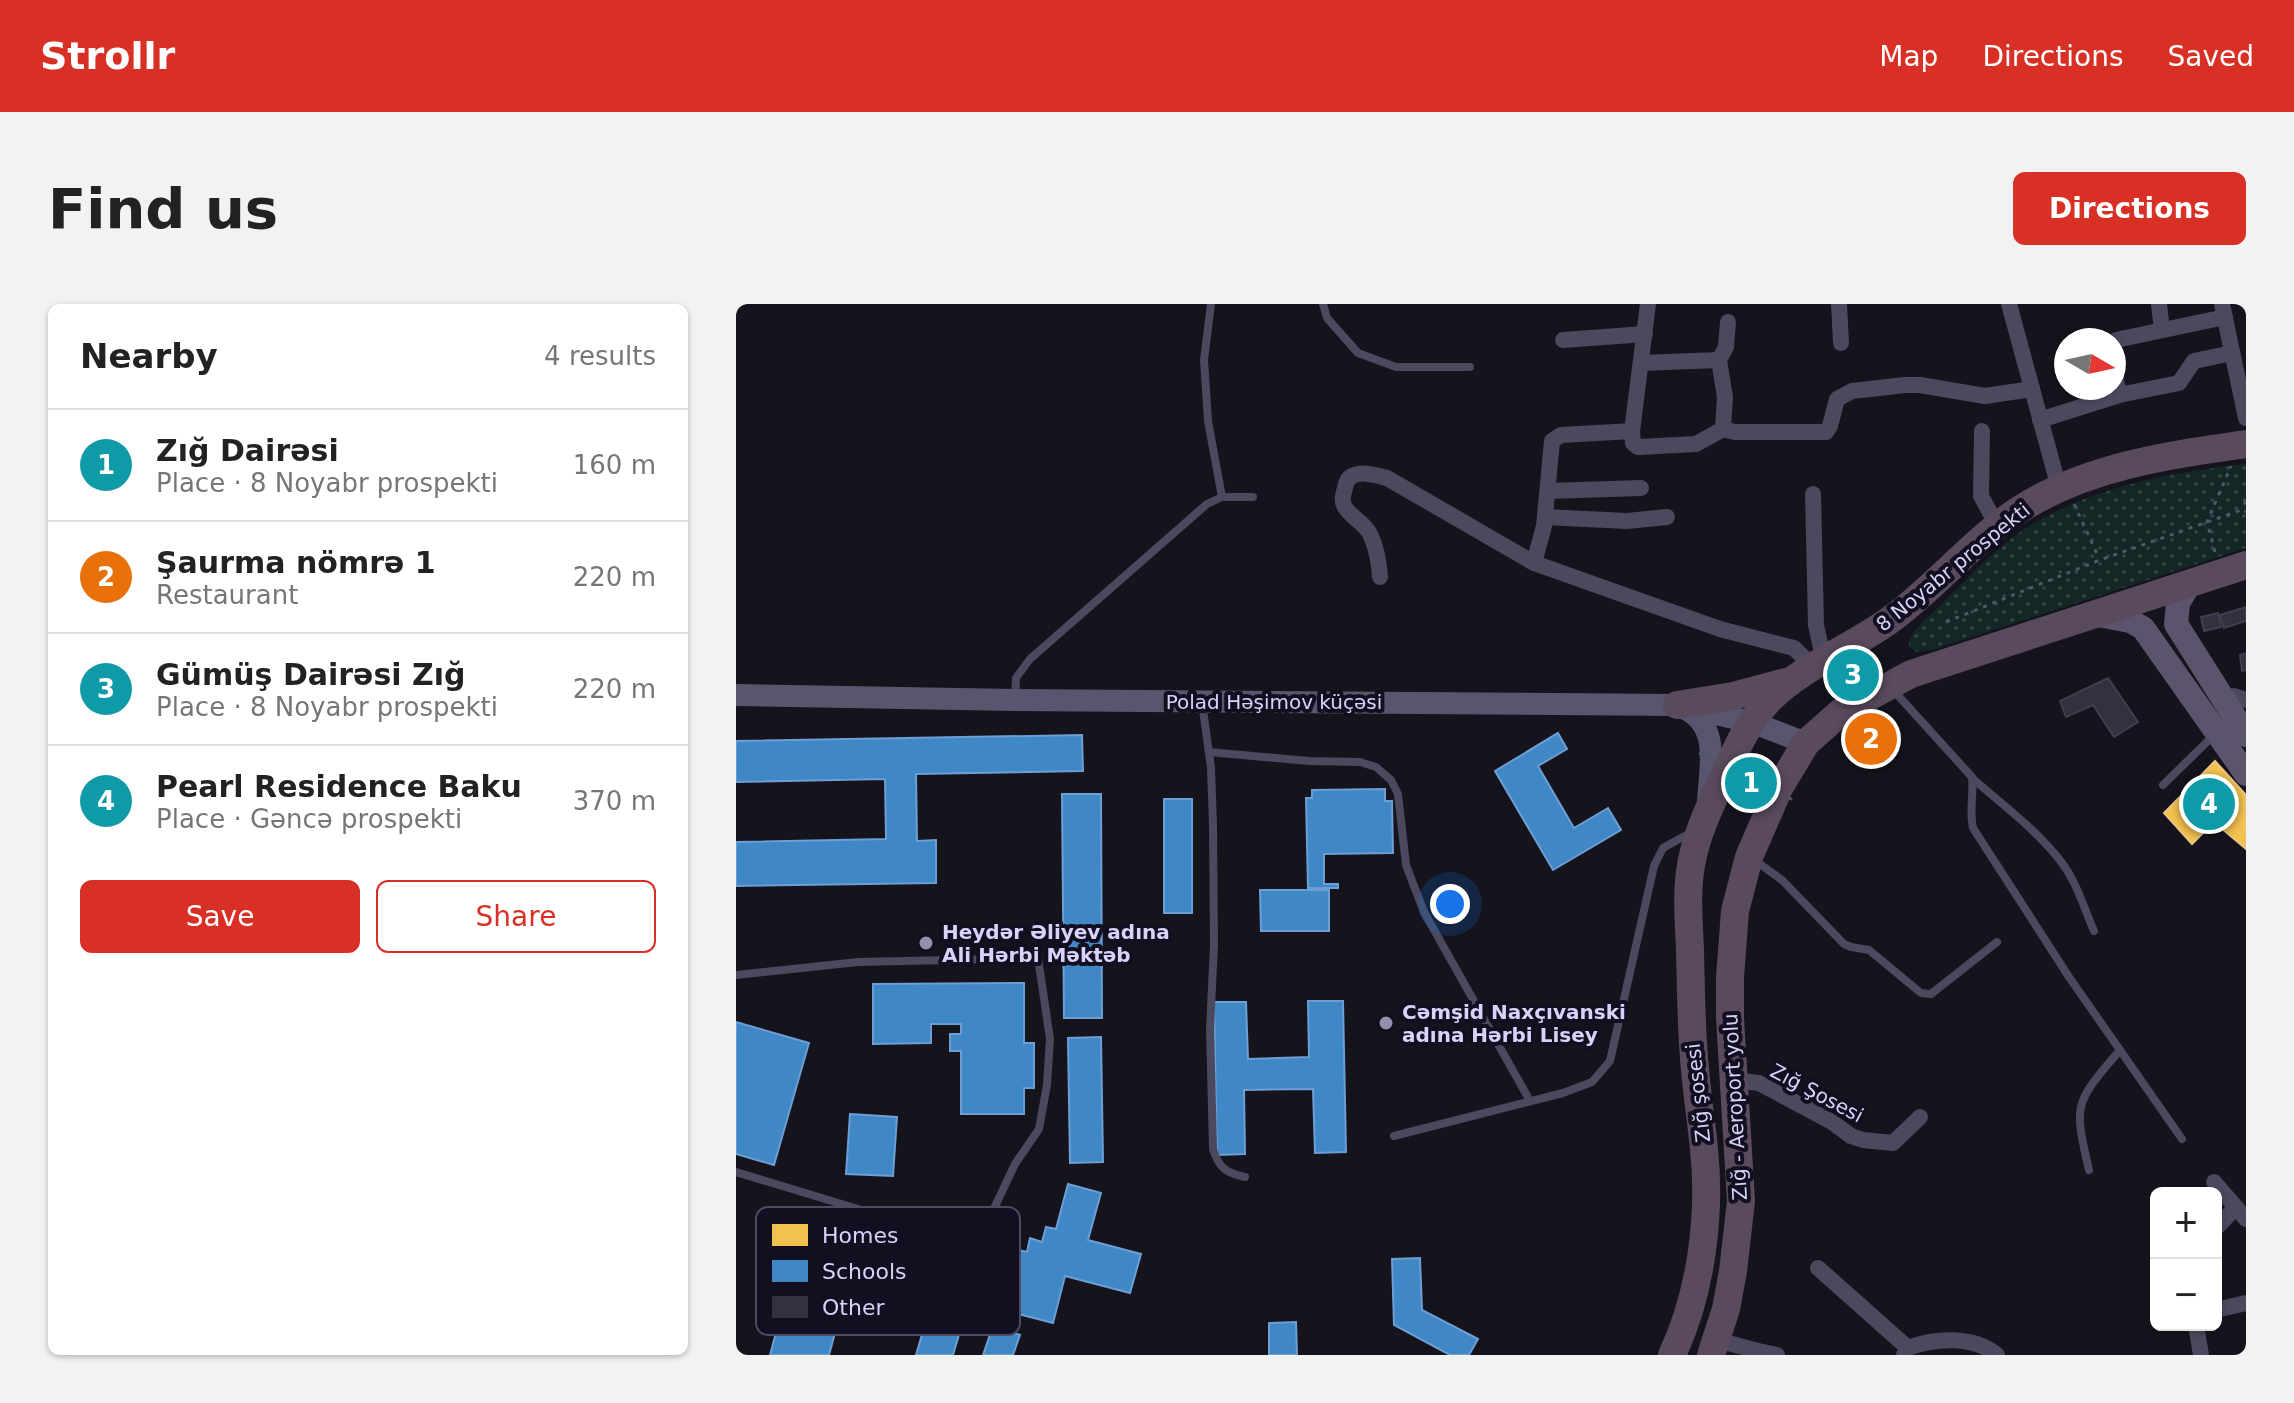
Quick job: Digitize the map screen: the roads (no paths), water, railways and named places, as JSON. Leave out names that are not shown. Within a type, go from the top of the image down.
[{"type":"highway","name":"8 Noyabr prospekti","points":[[1705,820],[1751,722],[1770,699],[1893,618],[2016,513],[2066,496],[2146,461],[2238,455]]},
{"type":"highway","points":[[1749,857],[1779,788],[1806,743],[1841,712],[1888,684],[1927,668],[2246,565]]},
{"type":"highway","points":[[1677,705],[1733,696],[1810,670]]},
{"type":"highway","name":"Zığ şosesi","points":[[1672,1355],[1691,1302],[1706,1201],[1694,1059],[1689,901],[1691,863],[1705,820]]},
{"type":"highway","name":"Zığ - Aeroport yolu","points":[[1714,1348],[1733,1271],[1741,1201],[1730,991],[1732,931],[1737,898],[1749,857]]},
{"type":"main road","points":[[2191,582],[2178,603],[2176,624],[2234,701],[2246,735]]},
{"type":"main road","points":[[2093,614],[2130,621],[2143,628],[2246,774]]},
{"type":"street","points":[[1648,304],[1632,431],[1633,443],[1638,447],[1696,444],[1723,429],[1735,432],[1826,432],[1837,399],[1852,391],[1920,385],[1985,396],[2032,389]]},
{"type":"street","points":[[1839,304],[1841,343]]},
{"type":"street","points":[[2009,304],[2040,420],[2066,496]]},
{"type":"street","points":[[2159,304],[2162,330]]},
{"type":"street","points":[[2126,338],[2223,311],[2246,418]]},
{"type":"street","points":[[1723,429],[1725,397],[1719,360],[1726,347],[1728,322]]},
{"type":"street","points":[[1563,340],[1645,334]]},
{"type":"street","points":[[2126,394],[2179,383],[2194,361],[2232,353]]},
{"type":"street","points":[[1641,363],[1719,360]]},
{"type":"street","points":[[2040,420],[2103,400]]},
{"type":"street","points":[[1534,563],[1545,517],[1552,441],[1561,435],[1632,431]]},
{"type":"street","points":[[1982,431],[1981,496],[1998,527]]},
{"type":"street","points":[[1380,577],[1379,558],[1370,533],[1342,502],[1346,482],[1352,475],[1364,473],[1387,478],[1534,563],[1720,629],[1794,648],[1810,670]]},
{"type":"street","points":[[1548,491],[1641,488]]},
{"type":"street","points":[[1810,670],[1816,625],[1813,494]]},
{"type":"street","points":[[1545,517],[1627,521],[1667,517]]},
{"type":"street","name":"Polad Həşimov küçəsi","points":[[736,695],[1677,705],[1751,722],[1806,743]]},
{"type":"street","points":[[1677,705],[1699,718],[1710,739],[1705,820]]},
{"type":"street","name":"Zığ Şosesi","points":[[1733,1080],[1759,1083],[1863,1140],[1893,1143],[1920,1117]]},
{"type":"street","points":[[2214,1182],[2241,1213],[2222,1224]]},
{"type":"street","points":[[1818,1268],[1906,1352],[1924,1342],[1944,1340],[1964,1342],[1997,1355]]},
{"type":"street","points":[[2222,1309],[2246,1303]]},
{"type":"street","points":[[2197,1331],[2201,1355]]},
{"type":"street","points":[[1714,1348],[1777,1355]]},
{"type":"lane","points":[[1211,304],[1204,360],[1208,421],[1222,497]]},
{"type":"lane","points":[[1323,304],[1327,318],[1358,353],[1396,367],[1470,367]]},
{"type":"lane","points":[[1015,700],[1016,678],[1030,659],[1207,504],[1222,497],[1253,497]]},
{"type":"lane","points":[[1888,684],[1972,777],[2030,828],[2061,862],[2071,877],[2094,931]]},
{"type":"lane","points":[[1202,701],[1209,752],[1213,825],[1214,945],[1210,1029],[1213,1149],[1217,1164],[1228,1173],[1245,1177]]},
{"type":"lane","points":[[2163,785],[2216,733]]},
{"type":"lane","points":[[1209,752],[1360,762],[1376,767],[1391,780],[1398,794],[1406,865],[1424,912],[1530,1101]]},
{"type":"lane","points":[[1972,777],[1973,828],[2182,1139]]},
{"type":"lane","points":[[1394,1136],[1592,1082],[1610,1061],[1654,866],[1663,848],[1705,820]]},
{"type":"lane","points":[[1749,857],[1782,880],[1844,944],[1869,950],[1926,995],[1997,942]]},
{"type":"lane","points":[[736,975],[858,962],[1038,958],[1050,1039],[1047,1085],[1039,1129],[1015,1164],[995,1207]]},
{"type":"lane","points":[[2089,1170],[2079,1125],[2080,1105],[2089,1087],[2120,1050]]},
{"type":"lane","points":[[736,1172],[852,1207]]},
{"type":"place","name":"Gümüş Dairəsi Zığ","points":[[1853,675]]},
{"type":"place","name":"Şaurma nömrә 1","points":[[1871,739]]},
{"type":"place","name":"Zığ Dairəsi","points":[[1751,783]]},
{"type":"place","name":"Pearl Residence Baku","points":[[2209,804]]},
{"type":"place","name":"Heydər Əliyev adına Ali Hərbi Məktəb","points":[[926,943]]},
{"type":"place","name":"Cəmşid Naxçıvanski adına Hərbi Lisey","points":[[1386,1023]]}]
